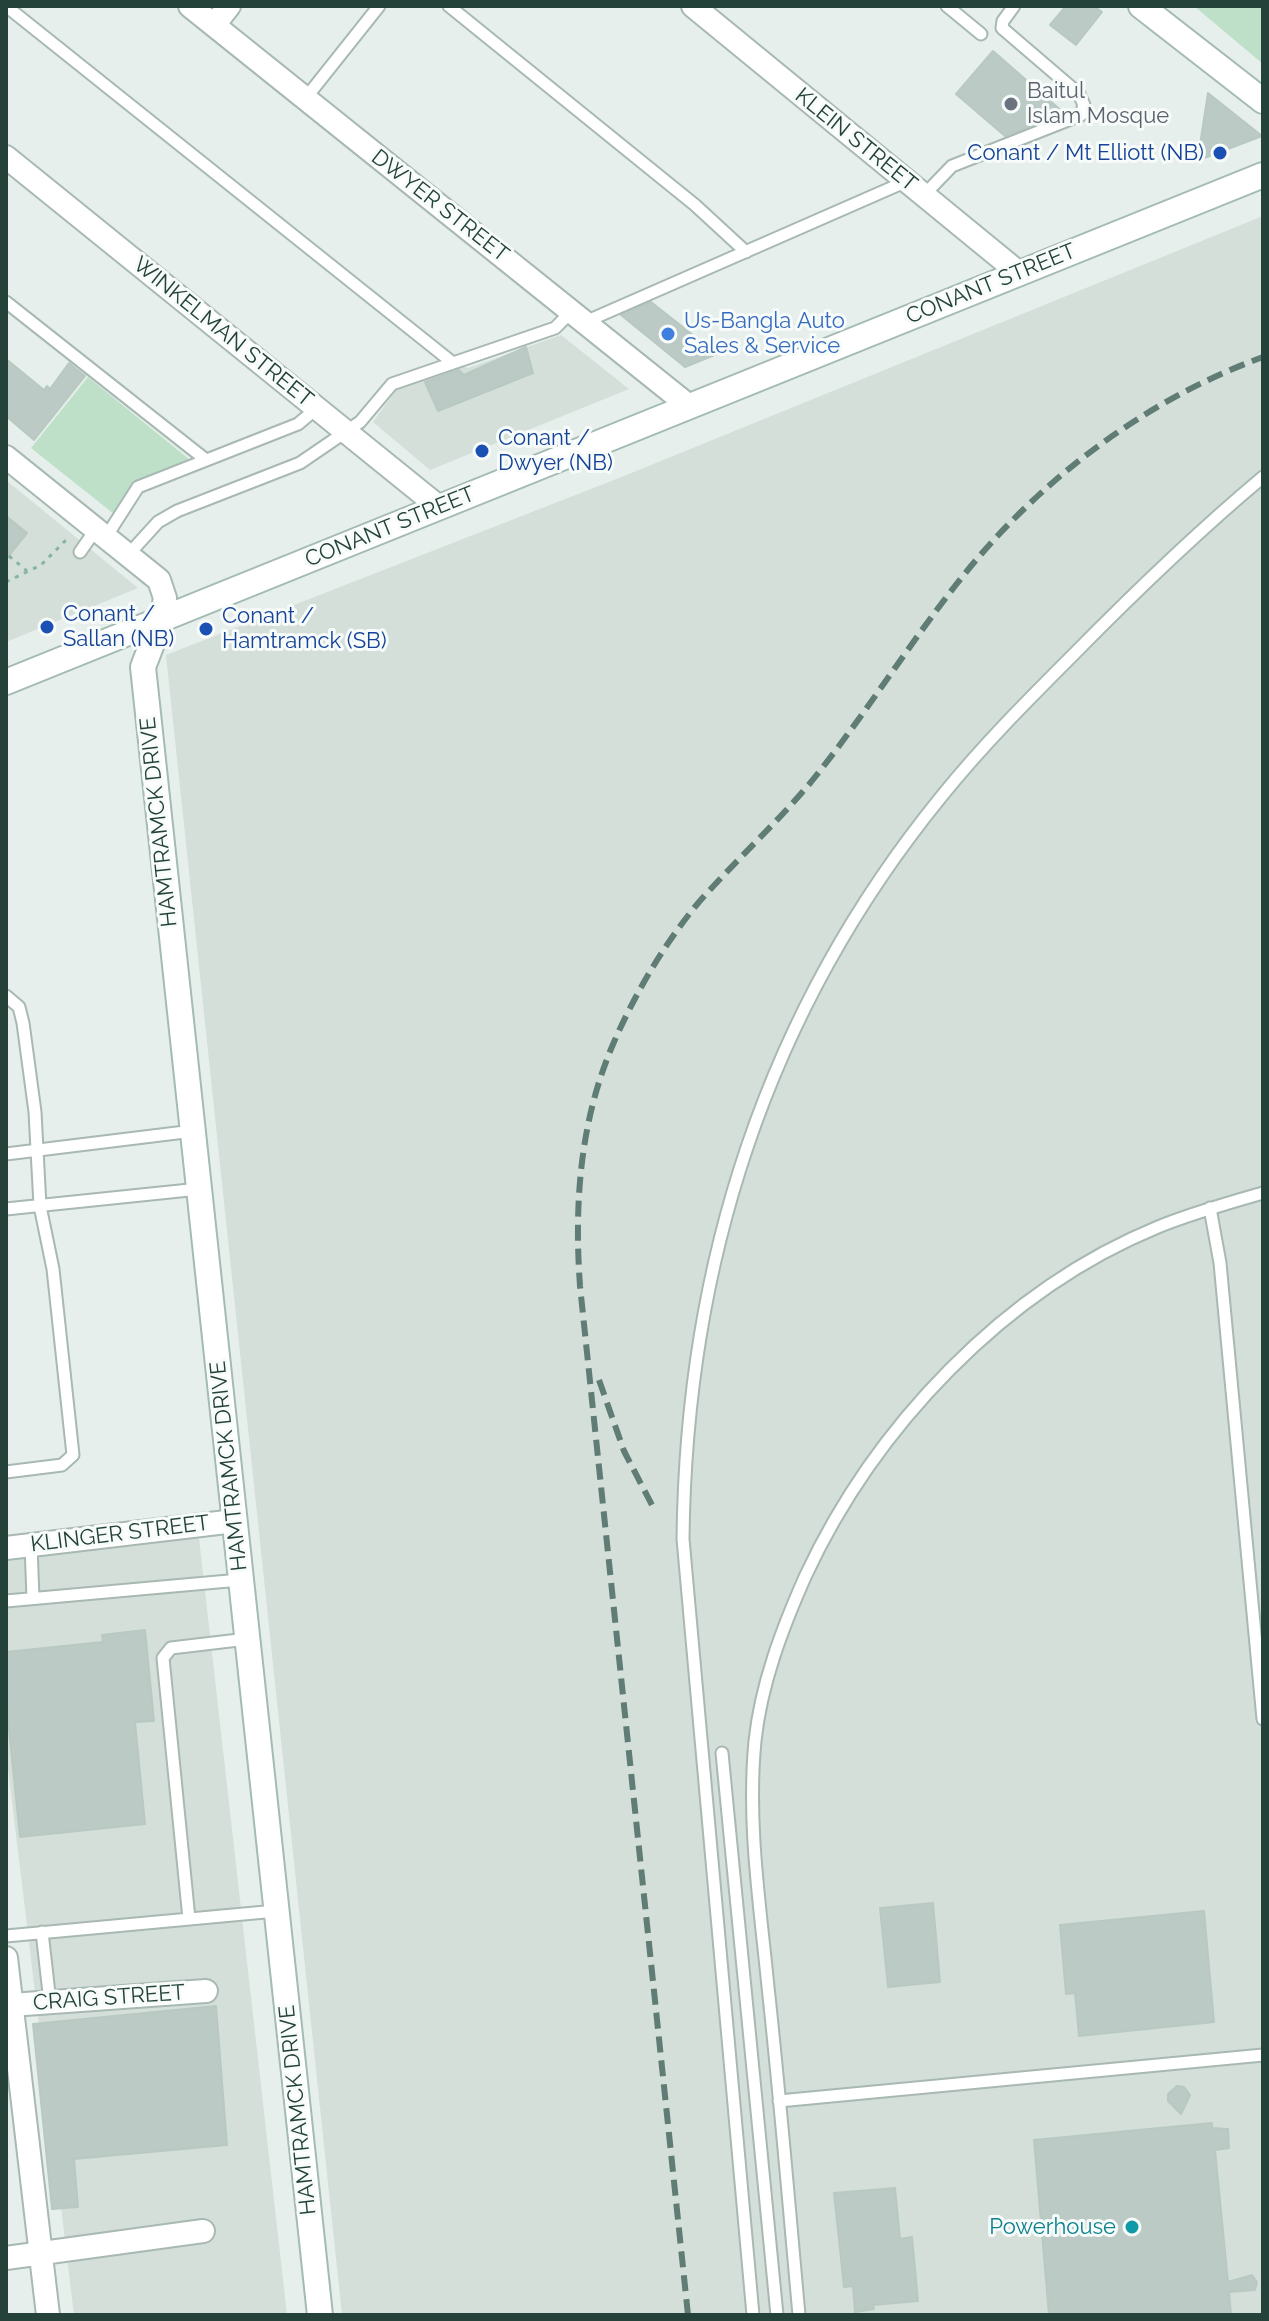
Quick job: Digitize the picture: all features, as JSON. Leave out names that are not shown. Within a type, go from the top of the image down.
[{"type":"street","name":"DWYER STREET","points":[[190,6],[689,406]]},
{"type":"street","points":[[214,25],[229,6]]},
{"type":"street","name":"KLEIN STREET","points":[[693,6],[1019,273]]},
{"type":"street","points":[[1141,6],[1263,101]]},
{"type":"street","name":"WINKELMAN STREET","points":[[6,157],[439,507]]},
{"type":"street","name":"CONANT STREET","points":[[6,682],[1263,175]]},
{"type":"street","points":[[6,457],[92,532],[159,580],[165,598],[161,620]]},
{"type":"street","name":"HAMTRAMCK DRIVE","points":[[161,620],[143,667],[320,2315]]},
{"type":"street","name":"KLINGER STREET","points":[[6,1548],[235,1521]]},
{"type":"street","points":[[6,1958],[48,2315]]},
{"type":"street","name":"CRAIG STREET","points":[[11,2005],[206,1991]]},
{"type":"street","points":[[6,2258],[203,2231]]},
{"type":"lane","points":[[6,6],[453,363]]},
{"type":"lane","points":[[305,99],[379,6]]},
{"type":"lane","points":[[449,6],[695,205],[746,252]]},
{"type":"lane","points":[[947,6],[981,34]]},
{"type":"lane","points":[[128,555],[158,522],[177,511],[300,463],[344,430],[360,422],[392,384],[555,328],[579,316],[915,188],[952,166],[1081,115],[1084,105],[1079,94],[1002,28],[1003,21],[1014,6]]},
{"type":"lane","points":[[6,302],[206,460]]},
{"type":"lane","points":[[80,552],[92,532],[138,487],[298,424],[317,408]]},
{"type":"lane","points":[[753,2315],[723,2012],[683,1539],[684,1468],[695,1359],[709,1277],[730,1197],[765,1096],[808,999],[856,915],[908,839],[958,776],[1014,715],[1178,549],[1263,477]]},
{"type":"lane","points":[[6,996],[19,1007],[23,1023],[40,1206],[53,1269],[73,1455],[62,1465],[6,1472]]},
{"type":"lane","points":[[6,1154],[193,1131]]},
{"type":"lane","points":[[6,1209],[199,1189]]},
{"type":"lane","points":[[799,2315],[751,1812],[755,1736],[770,1665],[816,1554],[879,1452],[917,1405],[981,1342],[1052,1287],[1103,1255],[1156,1228],[1263,1193]]},
{"type":"lane","points":[[1210,1208],[1220,1263],[1258,1619],[1263,1719]]},
{"type":"lane","points":[[31,1545],[33,1598]]},
{"type":"lane","points":[[6,1601],[241,1580]]},
{"type":"lane","points":[[189,1919],[163,1658],[171,1648],[247,1639]]},
{"type":"lane","points":[[722,1753],[777,2315]]},
{"type":"lane","points":[[6,1936],[276,1911]]},
{"type":"lane","points":[[42,1932],[50,2002]]},
{"type":"lane","points":[[779,2101],[1263,2055]]},
{"type":"path","points":[[6,582],[29,572],[59,549],[92,532]]},
{"type":"path","points":[[9,556],[29,572]]},
{"type":"shaded area","points":[[1263,216],[1263,2315],[342,2315],[166,655],[619,478]]},
{"type":"shaded area","points":[[561,335],[629,389],[430,470],[373,422],[397,389],[457,365],[468,368]]},
{"type":"shaded area","points":[[6,480],[138,588],[6,642]]},
{"type":"shaded area","points":[[199,1538],[287,2315],[74,2315],[6,1752],[6,1558]]},
{"type":"green space","points":[[1194,6],[1263,6],[1263,64]]},
{"type":"green space","points":[[88,377],[190,460],[145,489],[124,522],[31,448]]},
{"type":"building","points":[[1066,6],[1094,6],[1102,12],[1076,45],[1050,25]]},
{"type":"building","name":"Baitul Islam Mosque","points":[[993,51],[1064,113],[1005,136],[956,94]]},
{"type":"building","points":[[1208,93],[1262,136],[1204,158],[1200,145]]},
{"type":"building","points":[[651,302],[717,354],[685,367],[621,315]]},
{"type":"building","points":[[526,347],[533,373],[438,411],[425,382],[459,370],[464,375]]},
{"type":"building","points":[[6,359],[44,390],[47,386],[50,389],[69,363],[85,376],[34,440],[6,416]]},
{"type":"building","points":[[6,516],[27,533],[6,559]]},
{"type":"building","points":[[145,1630],[154,1721],[135,1722],[145,1824],[20,1837],[6,1700],[6,1652],[103,1642],[102,1635]]},
{"type":"building","points":[[933,1903],[940,1982],[888,1987],[880,1908]]},
{"type":"building","points":[[1204,1911],[1214,2022],[1079,2036],[1075,1993],[1066,1994],[1060,1925]]},
{"type":"building","points":[[216,2006],[227,2145],[74,2159],[78,2207],[52,2209],[33,2024]]},
{"type":"building","points":[[1177,2086],[1184,2087],[1190,2095],[1181,2114],[1168,2101],[1168,2094]]},
{"type":"building","name":"Powerhouse","points":[[1212,2123],[1212,2128],[1228,2129],[1229,2148],[1215,2150],[1228,2282],[1252,2275],[1257,2282],[1255,2290],[1229,2292],[1231,2315],[1049,2315],[1034,2140]]},
{"type":"building","points":[[895,2188],[900,2239],[912,2237],[918,2301],[873,2305],[874,2309],[855,2312],[853,2286],[844,2287],[834,2193]]},
{"type":"railway","points":[[688,2315],[580,1286],[579,1193],[594,1101],[623,1023],[641,987],[674,935],[699,902],[811,782],[955,586],[986,549],[1055,480],[1133,422],[1218,375],[1263,357]]},
{"type":"railway","points":[[599,1380],[624,1451],[655,1511]]},
{"type":"place","name":"Baitul Islam Mosque","points":[[1011,104]]},
{"type":"place","name":"Conant / Mt Elliott (NB)","points":[[1220,153]]},
{"type":"place","name":"Us-Bangla Auto Sales & Service","points":[[668,334]]},
{"type":"place","name":"Conant / Dwyer (NB)","points":[[482,451]]},
{"type":"place","name":"Conant / Sallan (NB)","points":[[47,627]]},
{"type":"place","name":"Conant / Hamtramck (SB)","points":[[206,629]]},
{"type":"place","name":"Powerhouse","points":[[1132,2227]]}]
